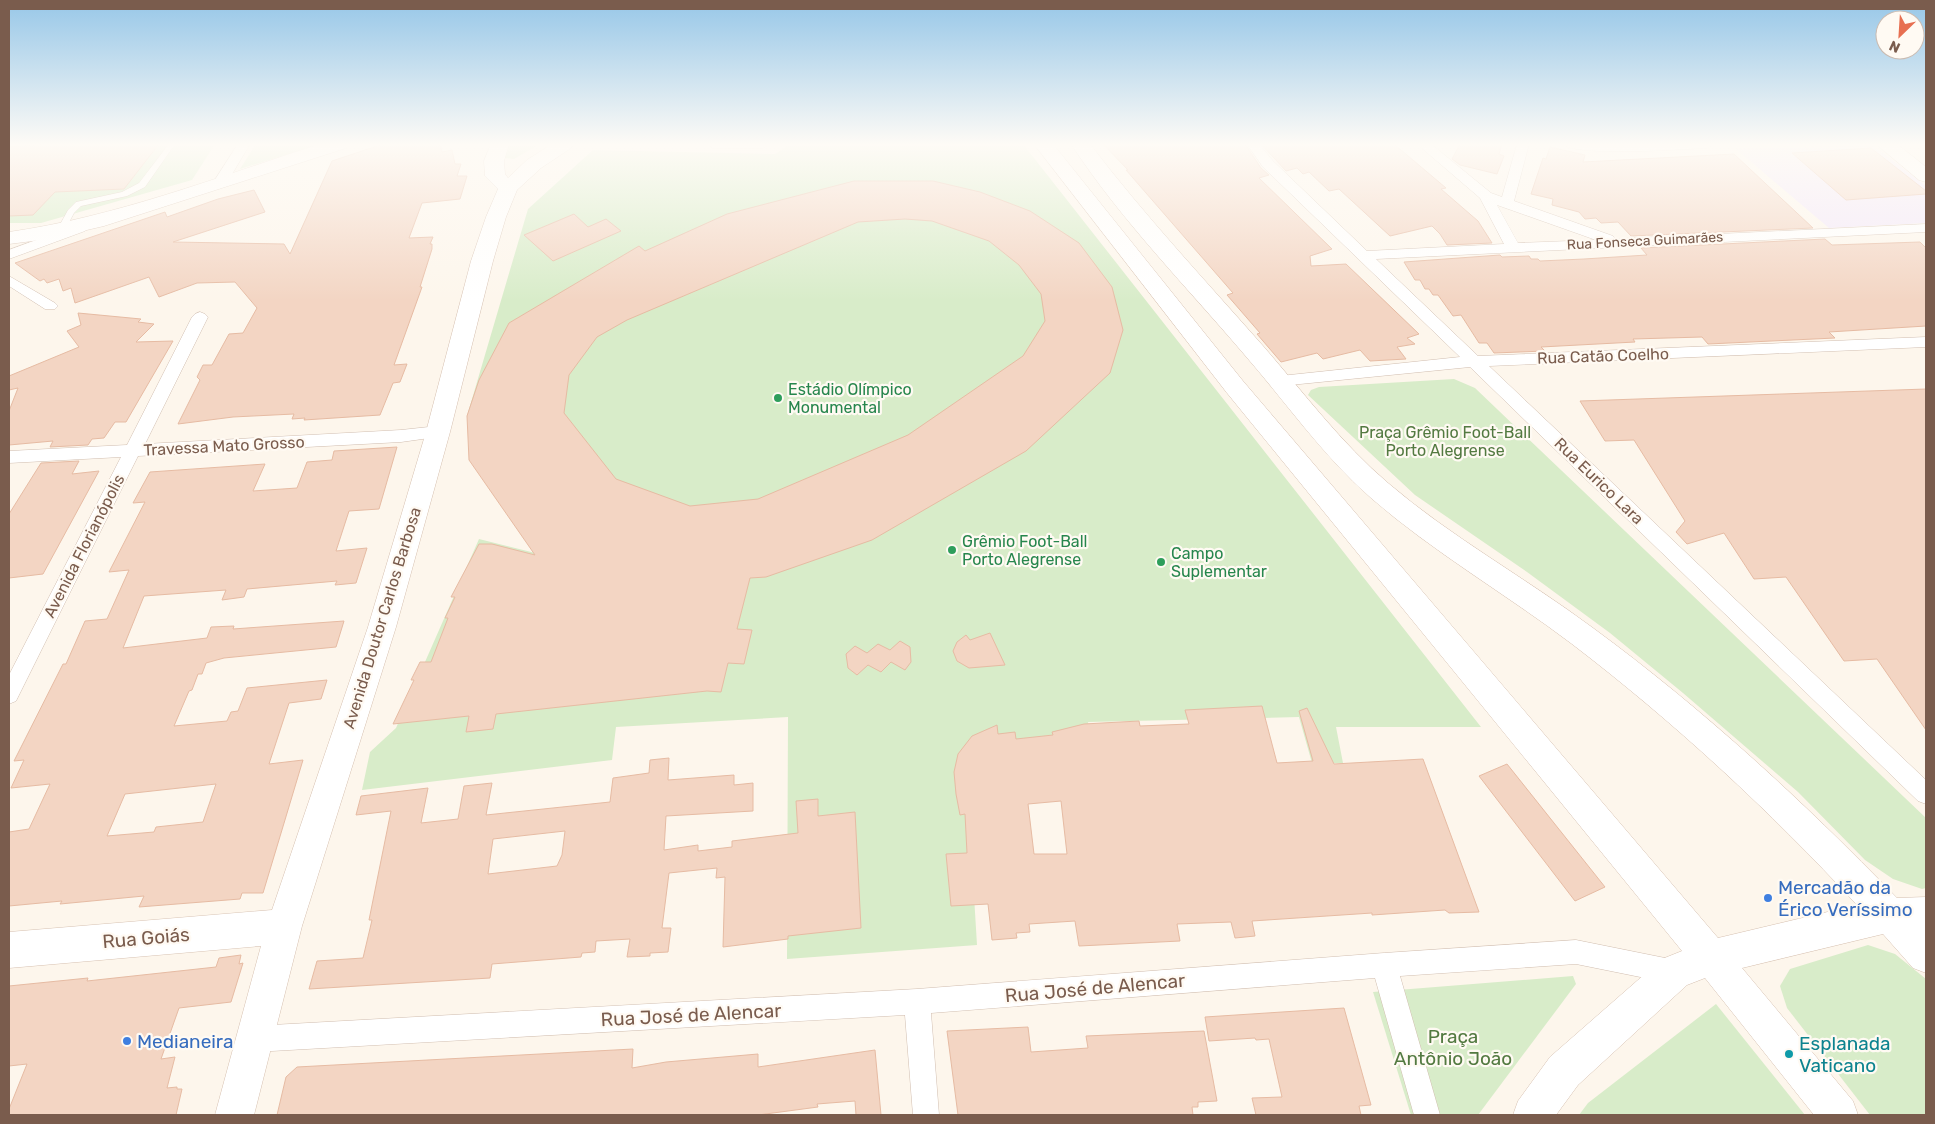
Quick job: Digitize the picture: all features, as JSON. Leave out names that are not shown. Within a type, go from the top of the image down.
[{"type":"main road","points":[[9,238],[62,230],[97,222],[178,196]]},
{"type":"main road","name":"Avenida Doutor Carlos Barbosa","points":[[234,1115],[284,926],[382,627],[438,432],[482,261],[505,196]]},
{"type":"main road","points":[[1085,196],[1236,387],[1711,958],[1839,1115]]},
{"type":"main road","points":[[1121,196],[1280,381],[1327,439],[1373,486],[1422,524],[1584,636],[1693,724],[1760,782],[1890,915],[1926,955]]},
{"type":"main road","points":[[1532,1115],[1564,1071],[1675,972],[1711,958],[1890,915],[1926,914]]},
{"type":"main road","name":"Rua Goiás","points":[[9,950],[284,926]]},
{"type":"street","name":"Rua Eurico Lara","points":[[1302,196],[1926,794]]},
{"type":"street","points":[[1486,196],[1513,247]]},
{"type":"street","points":[[1487,196],[1619,243]]},
{"type":"street","points":[[1507,203],[1509,196]]},
{"type":"street","points":[[9,255],[97,222]]},
{"type":"street","name":"Rua Fonseca Guimarães","points":[[1363,255],[1926,228]]},
{"type":"street","points":[[9,280],[50,306]]},
{"type":"street","name":"Avenida Florianópolis","points":[[9,695],[200,317]]},
{"type":"street","name":"Rua Catão Coelho","points":[[1280,381],[1473,361],[1926,342]]},
{"type":"street","name":"Travessa Mato Grosso","points":[[9,457],[400,436],[438,432]]},
{"type":"street","name":"Rua José de Alencar","points":[[254,1039],[917,1002],[1384,965],[1576,952],[1675,972]]},
{"type":"street","points":[[1384,965],[1427,1115]]},
{"type":"street","points":[[917,1002],[926,1115]]},
{"type":"lane","points":[[62,230],[71,212],[79,204],[113,196]]},
{"type":"shaded area","points":[[1792,196],[1926,196],[1926,223],[1829,228]]},
{"type":"green space","points":[[9,196],[134,196],[41,223],[9,223]]},
{"type":"green space","name":"Grêmio Foot-Ball Porto Alegrense","points":[[542,196],[1064,196],[1481,727],[1336,727],[1343,763],[1312,763],[1299,717],[1088,722],[1099,769],[967,781],[977,945],[787,959],[788,717],[616,727],[612,760],[362,790],[370,752],[396,728],[479,539],[584,565],[467,416],[528,209]]},
{"type":"green space","name":"Praça Grêmio Foot-Ball Porto Alegrense","points":[[1454,379],[1475,388],[1926,818],[1926,888],[1922,889],[1893,879],[1865,860],[1798,792],[1683,693],[1610,633],[1527,572],[1415,495],[1308,395],[1311,390],[1319,387]]},
{"type":"green space","points":[[1868,945],[1895,954],[1926,979],[1926,1115],[1870,1115],[1787,1008],[1780,986],[1790,969]]},
{"type":"green space","name":"Praça Antônio João","points":[[1573,976],[1576,984],[1478,1115],[1411,1115],[1373,992]]},
{"type":"green space","points":[[1716,1004],[1805,1115],[1579,1115],[1588,1103]]},
{"type":"building","points":[[9,196],[51,196],[33,215],[9,216]]},
{"type":"building","points":[[228,196],[257,196],[265,212],[173,242],[284,244],[290,254],[316,196],[461,196],[460,199],[422,203],[409,238],[433,237],[430,244],[432,244],[432,249],[420,287],[422,287],[394,365],[407,364],[400,382],[393,383],[380,415],[304,420],[305,418],[292,419],[294,414],[233,417],[178,424],[200,380],[197,377],[203,365],[212,365],[229,334],[243,333],[257,308],[235,282],[197,283],[159,297],[149,277],[75,303],[71,288],[63,291],[59,279],[47,283],[44,279],[40,281],[15,263],[165,212],[167,217]]},
{"type":"building","points":[[795,196],[992,196],[1030,211],[1079,243],[1112,287],[1123,330],[1110,373],[1026,451],[872,540],[766,577],[750,578],[737,629],[752,630],[744,664],[728,663],[721,692],[707,691],[496,714],[493,729],[466,732],[469,716],[393,724],[414,680],[411,680],[420,662],[431,662],[448,618],[445,618],[455,597],[451,597],[479,544],[492,544],[535,555],[469,460],[467,416],[479,380],[509,323],[639,246],[645,251],[727,214]],"holes":[[[905,219],[932,221],[989,241],[1019,265],[1041,294],[1045,321],[1023,356],[908,435],[758,499],[690,506],[616,479],[564,413],[569,375],[597,337],[627,320],[858,222]]]},
{"type":"building","points":[[1149,196],[1278,196],[1332,249],[1310,256],[1311,266],[1346,264],[1419,334],[1407,338],[1415,344],[1397,347],[1406,359],[1370,361],[1360,350],[1323,359],[1317,353],[1281,362],[1257,334],[1260,333],[1227,295],[1233,293]]},
{"type":"building","points":[[1347,196],[1450,196],[1478,221],[1492,243],[1447,245],[1432,226],[1390,236]]},
{"type":"building","points":[[1542,196],[1779,196],[1813,228],[1631,236],[1618,222],[1601,223],[1596,218],[1585,219],[1579,212],[1552,205],[1553,199]]},
{"type":"building","points":[[1842,196],[1893,196],[1846,200]]},
{"type":"building","points":[[574,214],[588,227],[606,219],[621,231],[553,261],[524,235]]},
{"type":"building","points":[[1825,239],[1832,245],[1920,242],[1926,248],[1926,326],[1829,332],[1835,338],[1708,344],[1702,337],[1633,339],[1635,342],[1541,347],[1545,351],[1494,353],[1487,343],[1479,343],[1461,315],[1453,316],[1438,295],[1433,295],[1429,289],[1425,289],[1420,280],[1415,280],[1404,262],[1500,255],[1502,257],[1529,256],[1531,259],[1538,259],[1540,261],[1584,259],[1647,255],[1641,248]]},
{"type":"building","points":[[78,313],[141,319],[138,322],[154,324],[136,342],[173,341],[126,422],[115,422],[104,438],[92,439],[88,445],[50,447],[53,441],[9,445],[9,411],[18,388],[9,390],[9,376],[79,347],[67,331],[81,325]]},
{"type":"building","points":[[1926,389],[1926,730],[1877,659],[1844,661],[1786,577],[1754,579],[1724,533],[1687,544],[1676,532],[1685,521],[1634,440],[1605,441],[1580,401]]},
{"type":"building","points":[[397,447],[379,509],[349,511],[336,551],[367,548],[356,583],[335,585],[337,581],[247,589],[244,597],[222,600],[226,590],[144,596],[123,648],[207,638],[211,627],[234,626],[233,629],[344,621],[336,647],[224,658],[206,663],[202,674],[198,674],[192,690],[189,691],[174,726],[227,721],[231,712],[238,711],[247,688],[327,680],[321,699],[289,703],[269,764],[303,760],[263,893],[242,893],[240,899],[139,907],[144,896],[60,904],[62,901],[9,906],[9,832],[29,829],[50,784],[11,788],[24,760],[14,761],[63,664],[66,664],[85,621],[107,619],[129,570],[109,572],[145,502],[133,503],[150,472],[265,464],[253,491],[297,488],[307,462],[332,460],[334,451]],"holes":[[[216,784],[203,822],[156,827],[154,832],[107,836],[125,794]]]},
{"type":"building","points":[[79,461],[72,474],[99,471],[43,574],[9,578],[9,514],[41,463]]},
{"type":"building","points":[[990,633],[1005,665],[969,668],[957,661],[953,651],[957,642],[966,635],[970,640]]},
{"type":"building","points":[[900,641],[910,647],[911,662],[905,670],[891,662],[881,672],[868,665],[857,675],[848,668],[846,654],[855,646],[867,653],[878,644],[890,650]]},
{"type":"building","points":[[1262,706],[1277,763],[1313,761],[1299,711],[1307,708],[1334,764],[1423,759],[1479,912],[1449,913],[1445,910],[1252,921],[1255,936],[1235,938],[1231,922],[1177,924],[1180,941],[1079,946],[1075,921],[1029,924],[1030,932],[1016,933],[1017,938],[992,940],[988,904],[951,906],[946,854],[967,853],[965,814],[960,815],[954,772],[958,754],[972,736],[997,725],[998,734],[1015,732],[1016,739],[1053,735],[1052,732],[1084,724],[1139,721],[1140,726],[1189,724],[1185,710]],"holes":[[[1061,801],[1067,854],[1034,854],[1028,804]]]},
{"type":"building","points":[[669,758],[668,780],[734,775],[734,785],[753,783],[753,811],[666,816],[664,850],[698,845],[698,851],[732,847],[732,841],[798,833],[796,801],[818,799],[818,816],[855,812],[861,928],[788,936],[788,939],[723,947],[725,877],[716,878],[717,868],[669,873],[662,928],[671,928],[668,952],[650,953],[650,956],[627,957],[630,939],[596,941],[595,952],[582,953],[581,957],[492,964],[490,978],[309,989],[317,961],[363,958],[372,920],[369,920],[391,811],[356,815],[361,796],[428,788],[421,823],[458,819],[464,786],[492,783],[486,815],[610,802],[613,778],[649,773],[650,760]],"holes":[[[565,831],[562,855],[557,866],[488,874],[493,839]]]},
{"type":"building","points":[[1507,764],[1605,887],[1575,901],[1479,776]]},
{"type":"building","points":[[241,955],[239,964],[243,963],[231,1002],[179,1008],[161,1059],[175,1057],[167,1088],[177,1087],[177,1089],[182,1089],[176,1115],[9,1115],[9,1109],[27,1064],[9,1066],[9,986],[88,978],[87,981],[216,967],[219,958]]},
{"type":"building","points":[[1344,1008],[1371,1105],[1359,1106],[1361,1115],[1256,1115],[1252,1098],[1282,1097],[1269,1039],[1209,1041],[1205,1017]]},
{"type":"building","points":[[1028,1027],[1031,1052],[1088,1048],[1086,1036],[1204,1031],[1217,1101],[1198,1102],[1198,1107],[1192,1107],[1193,1115],[958,1115],[947,1031]]},
{"type":"building","points":[[633,1049],[632,1068],[666,1062],[758,1054],[758,1067],[875,1050],[881,1115],[856,1115],[855,1101],[817,1104],[818,1107],[758,1115],[277,1115],[286,1077],[297,1067]]},
{"type":"place","name":"Estádio Olímpico Monumental","points":[[778,398]]},
{"type":"place","name":"Grêmio Foot-Ball Porto Alegrense","points":[[952,550]]},
{"type":"place","name":"Campo Suplementar","points":[[1161,562]]},
{"type":"place","name":"Mercadão da Érico Veríssimo","points":[[1768,898]]},
{"type":"place","name":"Medianeira","points":[[127,1041]]},
{"type":"place","name":"Esplanada Vaticano","points":[[1789,1054]]}]
